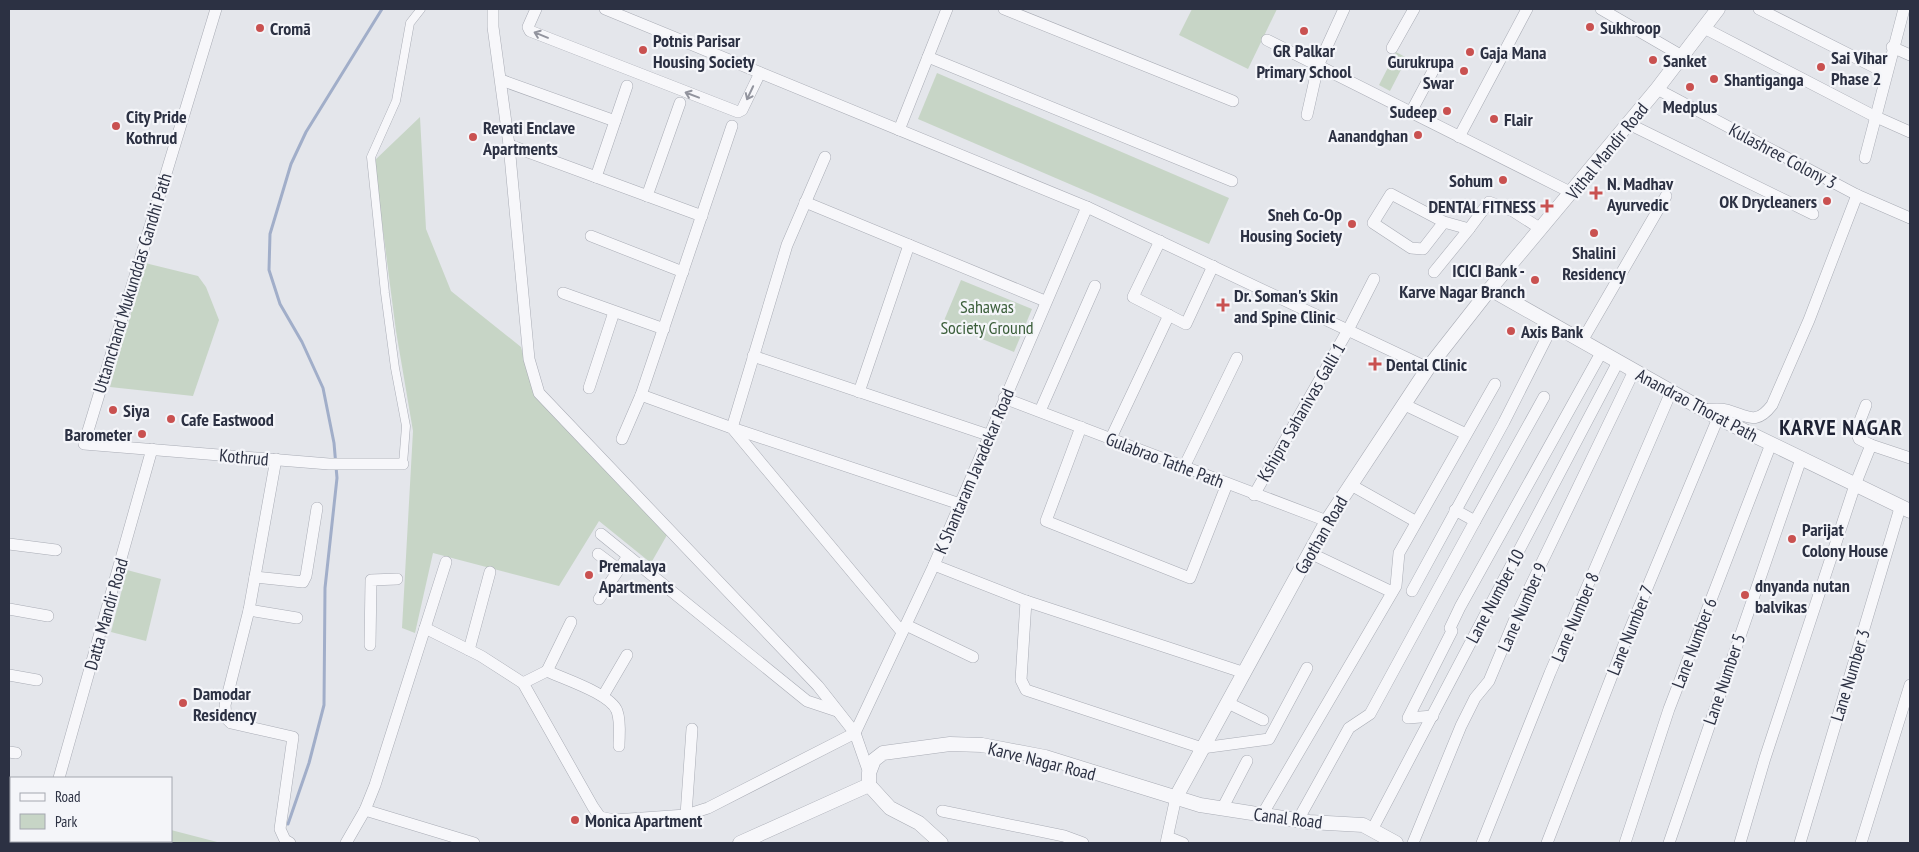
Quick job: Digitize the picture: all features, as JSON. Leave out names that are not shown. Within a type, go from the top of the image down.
[{"type":"street","name":"Uttamchand Mukunddas Gandhi Path","points":[[84,444],[216,9]]},
{"type":"street","points":[[403,464],[406,426],[395,368],[385,293],[371,157],[396,101],[410,23],[421,9]]},
{"type":"street","points":[[492,9],[509,145],[529,358],[539,393],[818,686],[855,733],[869,779],[890,808],[919,823],[940,843]]},
{"type":"street","points":[[536,9],[528,27],[530,31],[738,112],[742,110],[760,72]]},
{"type":"street","points":[[605,9],[1087,207],[1428,368]]},
{"type":"street","points":[[899,130],[947,9]]},
{"type":"street","points":[[1004,9],[1233,101]]},
{"type":"street","points":[[1307,115],[1318,66],[1344,9]]},
{"type":"street","points":[[1392,48],[1414,9]]},
{"type":"street","points":[[1459,137],[1527,9]]},
{"type":"street","points":[[1601,9],[1682,56]]},
{"type":"street","name":"Vithal Mandir Road","points":[[1490,289],[1629,124],[1718,9]]},
{"type":"street","points":[[1759,9],[1886,73]]},
{"type":"street","points":[[1865,158],[1892,47],[1904,9]]},
{"type":"street","points":[[1704,28],[1874,116],[1910,132]]},
{"type":"street","points":[[1267,40],[1572,193]]},
{"type":"street","points":[[1892,47],[1910,55]]},
{"type":"street","points":[[928,57],[1232,181]]},
{"type":"street","points":[[1411,112],[1435,67]]},
{"type":"street","points":[[501,80],[615,121]]},
{"type":"street","points":[[596,177],[627,86]]},
{"type":"street","name":"Kulashree Colony 3","points":[[1657,89],[1857,195],[1910,218]]},
{"type":"street","points":[[648,196],[680,103]]},
{"type":"street","points":[[1629,124],[1813,214]]},
{"type":"street","points":[[622,439],[642,395],[732,126]]},
{"type":"street","points":[[509,145],[702,216]]},
{"type":"street","points":[[732,428],[787,246],[825,157]]},
{"type":"street","points":[[1444,222],[1423,249],[1410,248],[1373,223],[1391,194],[1444,222],[1469,229]]},
{"type":"street","points":[[1703,410],[1725,410],[1753,418],[1764,415],[1772,405],[1809,320],[1857,195]]},
{"type":"street","points":[[1582,341],[1666,196]]},
{"type":"street","points":[[805,202],[1045,301]]},
{"type":"street","points":[[1434,272],[1489,202],[1513,211],[1541,229]]},
{"type":"street","name":"K Shantaram Javadekar Road","points":[[855,733],[934,565],[1045,301],[1087,207]]},
{"type":"street","points":[[591,236],[683,272]]},
{"type":"street","points":[[1160,241],[1133,297],[1186,324],[1213,266]]},
{"type":"street","points":[[859,392],[909,245]]},
{"type":"street","name":"Kshipra Sahanivas Galli 1","points":[[1254,495],[1348,330],[1374,279]]},
{"type":"street","points":[[1040,411],[1095,286]]},
{"type":"street","name":"Anandrao Thorat Path","points":[[1490,289],[1718,418],[1905,509]]},
{"type":"street","name":"Gaothan Road","points":[[1176,797],[1327,521],[1428,368],[1490,289]]},
{"type":"street","points":[[563,293],[664,329]]},
{"type":"street","points":[[589,388],[614,312]]},
{"type":"street","points":[[1111,438],[1169,315]]},
{"type":"street","points":[[1412,591],[1504,422],[1553,325]]},
{"type":"street","points":[[1433,716],[1408,718],[1452,631],[1450,628],[1460,607],[1602,353]]},
{"type":"street","points":[[753,356],[988,435]]},
{"type":"street","points":[[1184,467],[1237,358]]},
{"type":"street","name":"Lane Number 10","points":[[1372,830],[1618,362]]},
{"type":"street","name":"Lane Number 9","points":[[1413,843],[1461,726],[1475,698],[1489,681],[1517,614],[1634,371]]},
{"type":"street","points":[[1262,816],[1396,586],[1399,553],[1415,521],[1495,384]]},
{"type":"street","name":"Lane Number 8","points":[[1482,843],[1550,673],[1671,392]]},
{"type":"street","points":[[642,395],[732,428],[960,504]]},
{"type":"street","points":[[1298,820],[1349,728],[1370,714],[1544,397]]},
{"type":"street","name":"Gulabrao Tathe Path","points":[[1004,398],[1254,495],[1327,521]]},
{"type":"street","points":[[1403,404],[1466,434]]},
{"type":"street","points":[[1866,405],[1856,431],[1859,439],[1910,458]]},
{"type":"street","name":"Lane Number 7","points":[[1547,843],[1630,629],[1718,418]]},
{"type":"street","points":[[732,428],[904,629],[973,657]]},
{"type":"street","points":[[1081,428],[1046,521],[1190,578],[1227,484]]},
{"type":"street","name":"Kothrud","points":[[84,444],[330,464],[403,464]]},
{"type":"street","name":"Lane Number 6","points":[[1625,843],[1668,709],[1771,444]]},
{"type":"street","points":[[1740,843],[1765,758],[1855,485],[1871,445]]},
{"type":"street","name":"Datta Mandir Road","points":[[59,777],[152,449]]},
{"type":"street","name":"Lane Number 5","points":[[1669,843],[1801,459]]},
{"type":"street","points":[[276,460],[249,610],[225,705],[226,718],[231,724],[293,736],[280,829],[285,840],[290,843]]},
{"type":"street","points":[[1351,485],[1415,521]]},
{"type":"street","points":[[255,577],[303,582],[306,576],[316,508]]},
{"type":"street","name":"Lane Number 3","points":[[1800,843],[1905,509]]},
{"type":"street","points":[[1455,510],[1475,521]]},
{"type":"street","points":[[601,534],[807,702],[837,711]]},
{"type":"street","points":[[9,544],[56,550]]},
{"type":"street","points":[[1310,553],[1392,592]]},
{"type":"street","points":[[598,554],[618,569]]},
{"type":"street","points":[[599,599],[628,556]]},
{"type":"street","points":[[346,843],[365,810],[446,562]]},
{"type":"street","points":[[934,565],[1026,601],[1245,672]]},
{"type":"street","points":[[469,650],[490,572]]},
{"type":"street","points":[[370,645],[370,580],[397,579]]},
{"type":"street","points":[[1026,601],[1021,680],[1026,690],[1202,748],[1269,739],[1307,668]]},
{"type":"street","points":[[9,609],[48,616]]},
{"type":"street","points":[[249,610],[298,618]]},
{"type":"street","points":[[523,684],[547,671],[571,622]]},
{"type":"street","points":[[425,628],[469,650],[523,684],[600,817],[614,820],[686,816],[708,808],[855,733]]},
{"type":"street","points":[[603,696],[627,655]]},
{"type":"street","points":[[547,671],[603,696],[616,709],[619,717],[619,746]]},
{"type":"street","points":[[9,676],[37,680]]},
{"type":"street","points":[[1861,843],[1910,684]]},
{"type":"street","points":[[1228,702],[1263,720]]},
{"type":"street","points":[[686,816],[692,729]]},
{"type":"street","name":"Karve Nagar Road","points":[[869,779],[874,760],[883,753],[950,744],[982,745],[1044,757],[1176,797]]},
{"type":"street","points":[[1222,809],[1247,761]]},
{"type":"street","points":[[740,843],[869,779]]},
{"type":"street","points":[[1176,797],[1167,840],[1183,843]]},
{"type":"street","name":"Canal Road","points":[[1176,797],[1222,809],[1262,816],[1363,825],[1389,841]]},
{"type":"street","points":[[365,810],[474,843]]},
{"type":"street","points":[[942,811],[1064,836],[1083,843]]},
{"type":"green space","points":[[1192,9],[1277,9],[1248,69],[1179,35]]},
{"type":"green space","points":[[1396,52],[1407,58],[1390,91],[1379,85]]},
{"type":"green space","points":[[937,73],[1229,198],[1209,244],[918,119]]},
{"type":"green space","points":[[420,117],[426,229],[451,291],[521,347],[535,397],[667,535],[651,563],[599,521],[559,586],[433,553],[415,633],[402,628],[413,431],[396,331],[374,161]]},
{"type":"green space","points":[[145,263],[198,276],[206,287],[219,320],[193,396],[110,387]]},
{"type":"green space","name":"Sahawas Society Ground","points":[[961,280],[1032,309],[1014,352],[943,323]]},
{"type":"green space","points":[[127,570],[161,579],[146,641],[111,632]]},
{"type":"green space","points":[[172,830],[221,843],[81,843],[172,842]]},
{"type":"waterway","points":[[288,824],[309,763],[324,705],[325,588],[337,478],[334,443],[323,388],[302,342],[280,304],[269,270],[270,234],[291,164],[306,132],[382,9]]},
{"type":"place","name":"Sukhroop","points":[[1590,27]]},
{"type":"place","name":"Cromā","points":[[260,28]]},
{"type":"place","name":"GR Palkar Primary School","points":[[1304,31]]},
{"type":"place","name":"Potnis Parisar Housing Society","points":[[643,50]]},
{"type":"place","name":"Gaja Mana","points":[[1470,52]]},
{"type":"place","name":"Sanket","points":[[1653,60]]},
{"type":"place","name":"Sai Vihar Phase 2","points":[[1821,67]]},
{"type":"place","name":"Gurukrupa Swar","points":[[1464,71]]},
{"type":"place","name":"Shantiganga","points":[[1714,79]]},
{"type":"place","name":"Medplus","points":[[1690,87]]},
{"type":"place","name":"Sudeep","points":[[1447,111]]},
{"type":"place","name":"Flair","points":[[1494,119]]},
{"type":"place","name":"City Pride Kothrud","points":[[116,126]]},
{"type":"place","name":"Aanandghan","points":[[1418,135]]},
{"type":"place","name":"Revati Enclave Apartments","points":[[473,137]]},
{"type":"place","name":"Sohum","points":[[1503,180]]},
{"type":"place","name":"N. Madhav Ayurvedic","points":[[1596,193]]},
{"type":"place","name":"OK Drycleaners","points":[[1827,201]]},
{"type":"place","name":"DENTAL FITNESS","points":[[1547,206]]},
{"type":"place","name":"Sneh Co-Op Housing Society","points":[[1352,224]]},
{"type":"place","name":"Shalini Residency","points":[[1594,233]]},
{"type":"place","name":"ICICI Bank - Karve Nagar Branch","points":[[1535,280]]},
{"type":"place","name":"Dr. Soman's Skin and Spine Clinic","points":[[1223,305]]},
{"type":"place","name":"Axis Bank","points":[[1511,331]]},
{"type":"place","name":"Dental Clinic","points":[[1375,364]]},
{"type":"place","name":"Siya","points":[[113,410]]},
{"type":"place","name":"Cafe Eastwood","points":[[171,419]]},
{"type":"place","name":"Barometer","points":[[142,434]]},
{"type":"place","name":"Parijat Colony House","points":[[1792,539]]},
{"type":"place","name":"Premalaya Apartments","points":[[589,575]]},
{"type":"place","name":"dnyanda nutan balvikas","points":[[1745,595]]},
{"type":"place","name":"Damodar Residency","points":[[183,703]]},
{"type":"place","name":"Monica Apartment","points":[[575,820]]},
{"type":"district","name":"KARVE NAGAR","points":[[1841,427]]}]
